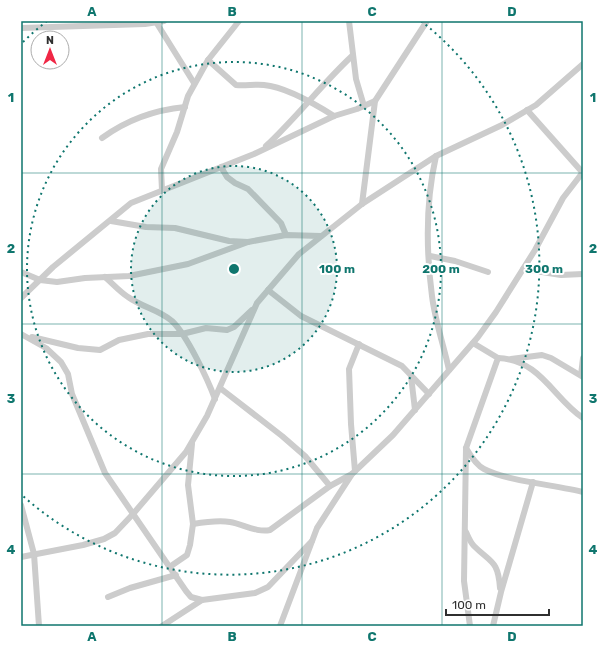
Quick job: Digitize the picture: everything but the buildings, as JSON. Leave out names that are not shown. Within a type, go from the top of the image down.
[{"type":"street","points":[[21,28],[164,21]]},
{"type":"street","points":[[162,190],[161,169],[188,96],[208,60],[239,21]]},
{"type":"street","points":[[349,21],[352,56],[356,79],[364,106]]},
{"type":"street","points":[[362,204],[376,100],[427,21]]},
{"type":"street","points":[[156,22],[194,83]]},
{"type":"street","points":[[260,151],[310,102],[324,84],[352,56]]},
{"type":"street","points":[[208,60],[236,85],[266,85],[310,102],[334,116]]},
{"type":"street","points":[[23,335],[94,350],[106,348],[124,338],[148,334],[182,334],[206,328],[221,330],[234,327],[255,308],[268,290],[299,254],[362,204],[436,156],[536,106],[583,64]]},
{"type":"street","points":[[21,298],[53,267],[111,221],[131,203],[260,151],[334,116],[364,106],[376,100]]},
{"type":"street","points":[[102,138],[129,121],[152,112],[185,107]]},
{"type":"street","points":[[193,524],[216,521],[231,522],[263,531],[270,530],[330,486],[353,472],[393,435],[473,343],[496,312],[523,269],[563,198],[583,173],[527,110]]},
{"type":"street","points":[[436,156],[430,178],[429,201],[432,295],[449,370]]},
{"type":"street","points":[[221,167],[231,180],[248,190],[281,223],[286,235]]},
{"type":"street","points":[[111,221],[139,226],[175,228],[229,241],[248,242]]},
{"type":"street","points":[[21,272],[40,280],[57,282],[85,278],[129,276],[188,264],[248,242],[286,235],[321,236]]},
{"type":"street","points":[[430,256],[455,261],[488,272]]},
{"type":"street","points":[[523,269],[544,274],[583,274]]},
{"type":"street","points":[[105,277],[129,298],[161,314],[172,322],[182,334],[209,382],[215,399]]},
{"type":"street","points":[[268,290],[301,316],[391,359],[402,366],[429,394]]},
{"type":"street","points":[[21,557],[83,545],[104,539],[115,532],[133,514],[186,452],[215,399],[255,308]]},
{"type":"street","points":[[23,335],[46,348],[61,362],[68,374],[72,394],[105,473],[191,597],[202,600],[255,592],[268,587],[313,540]]},
{"type":"street","points":[[473,343],[498,358],[509,359],[542,356],[551,358],[582,376],[583,358]]},
{"type":"street","points":[[280,626],[317,528],[353,472],[349,369],[359,344]]},
{"type":"street","points":[[470,626],[464,581],[466,448],[498,358]]},
{"type":"street","points":[[509,359],[529,368],[549,384],[583,418]]},
{"type":"street","points":[[411,376],[415,410]]},
{"type":"street","points":[[220,388],[306,456],[330,486]]},
{"type":"street","points":[[170,566],[188,554],[193,524],[188,485],[192,441]]},
{"type":"street","points":[[466,448],[472,458],[484,470],[583,492]]},
{"type":"street","points":[[493,626],[501,592],[533,482]]},
{"type":"street","points":[[21,505],[34,554],[39,626]]},
{"type":"street","points":[[465,530],[473,545],[495,564],[498,570],[501,592]]},
{"type":"street","points":[[108,597],[130,588],[176,576]]},
{"type":"street","points":[[162,626],[202,600]]}]
